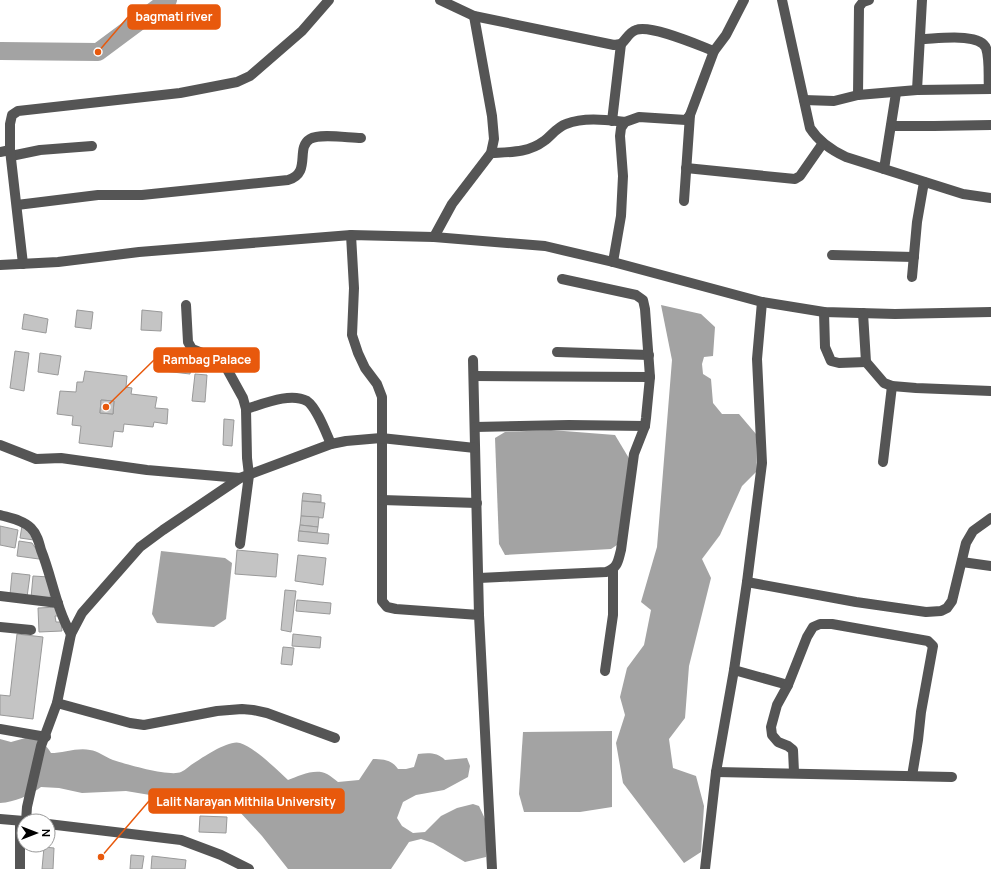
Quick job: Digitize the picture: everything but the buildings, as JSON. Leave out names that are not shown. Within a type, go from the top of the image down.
[{"type":"street","points":[[22,264],[17,205],[7,153],[12,116],[18,111],[180,93],[238,82],[250,76],[302,31],[329,0]]},
{"type":"street","points":[[440,0],[474,16],[614,45],[620,44]]},
{"type":"street","points":[[684,200],[690,115],[714,51],[726,35],[744,0]]},
{"type":"street","points":[[782,0],[810,128],[816,137],[830,149],[846,157],[963,194],[991,198]]},
{"type":"street","points":[[858,95],[859,7],[863,2],[869,0]]},
{"type":"street","points":[[917,90],[922,0]]},
{"type":"street","points":[[434,237],[452,204],[491,153],[494,139],[492,116],[474,16]]},
{"type":"street","points":[[612,121],[620,44],[631,32],[644,28],[685,40],[714,51]]},
{"type":"street","points":[[804,100],[834,101],[858,95],[896,93],[917,90],[990,89],[988,56],[985,46],[980,41],[970,38],[921,39]]},
{"type":"street","points":[[884,169],[896,93]]},
{"type":"street","points":[[491,153],[520,152],[529,149],[543,142],[566,124],[592,119],[625,122],[639,117],[686,120],[690,115]]},
{"type":"street","points":[[613,262],[622,216],[623,176],[620,136],[621,128],[625,122]]},
{"type":"street","points":[[891,126],[991,125]]},
{"type":"street","points":[[17,205],[98,194],[142,194],[288,180],[295,178],[299,173],[302,166],[305,144],[311,139],[320,137],[361,138]]},
{"type":"street","points":[[686,168],[790,180],[800,176],[823,143]]},
{"type":"street","points":[[7,153],[92,146]]},
{"type":"street","points":[[912,277],[917,222],[924,182]]},
{"type":"street","points":[[351,235],[354,288],[352,335],[365,368],[377,384],[382,397],[382,601],[387,607],[396,609],[479,616]]},
{"type":"street","points":[[0,265],[58,262],[147,252],[351,235],[434,237],[545,246],[613,262],[762,302],[824,312],[991,312]]},
{"type":"street","points":[[832,255],[914,257]]},
{"type":"street","points":[[479,578],[606,572],[613,569],[617,564],[621,550],[634,454],[645,426],[650,377],[645,308],[643,300],[636,295],[562,279]]},
{"type":"street","points":[[705,869],[716,772],[734,670],[762,464],[757,359],[762,302]]},
{"type":"street","points":[[186,305],[188,342],[192,350],[222,361],[243,398],[246,409],[247,451],[240,544]]},
{"type":"street","points":[[824,312],[825,347],[831,361],[839,363],[866,362]]},
{"type":"street","points":[[863,313],[866,362],[884,383],[892,386],[939,390],[991,391]]},
{"type":"street","points":[[557,352],[649,355]]},
{"type":"street","points":[[473,360],[479,616],[492,869]]},
{"type":"street","points":[[474,376],[650,377]]},
{"type":"street","points":[[883,462],[892,386]]},
{"type":"street","points":[[246,409],[281,398],[299,399],[307,402],[318,417],[331,444]]},
{"type":"street","points":[[475,427],[569,425],[645,426]]},
{"type":"street","points":[[25,813],[44,742],[57,703],[70,634],[82,613],[140,547],[245,477],[331,444],[381,438],[475,448]]},
{"type":"street","points":[[0,445],[36,459],[61,458],[147,470],[245,477]]},
{"type":"street","points":[[382,500],[477,503]]},
{"type":"street","points":[[0,515],[23,522],[30,527],[35,534],[44,556],[64,623],[70,634]]},
{"type":"street","points":[[747,582],[856,602],[926,612],[941,611],[947,608],[952,601],[966,542],[972,531],[991,518]]},
{"type":"street","points":[[962,562],[991,566]]},
{"type":"street","points":[[605,671],[613,615],[613,569]]},
{"type":"street","points":[[0,596],[58,603]]},
{"type":"street","points":[[794,772],[793,750],[778,742],[772,735],[771,726],[777,705],[788,685],[808,637],[813,627],[820,624],[847,627],[928,641],[933,646],[921,712],[912,776]]},
{"type":"street","points":[[0,627],[31,630]]},
{"type":"street","points":[[734,670],[788,685]]},
{"type":"street","points":[[57,703],[130,723],[144,725],[217,711],[242,709],[253,710],[267,713],[335,738]]},
{"type":"street","points":[[0,729],[44,742]]},
{"type":"street","points":[[716,772],[794,772],[952,777]]},
{"type":"street","points":[[0,819],[16,820]]},
{"type":"street","points":[[56,825],[181,840],[221,855],[249,869]]},
{"type":"street","points":[[20,869],[21,853]]},
{"type":"shaded area","points":[[661,305],[701,314],[715,327],[713,356],[704,357],[702,364],[703,374],[711,379],[713,403],[722,414],[739,414],[756,434],[757,471],[742,486],[720,535],[702,559],[711,578],[689,666],[685,718],[669,739],[673,768],[696,776],[704,806],[701,852],[684,863],[623,783],[616,743],[625,715],[620,697],[627,668],[644,645],[651,610],[641,602],[657,547],[672,360]]},
{"type":"shaded area","points":[[551,430],[615,435],[630,460],[617,545],[611,549],[505,555],[499,544],[495,438],[505,432]]},
{"type":"shaded area","points":[[161,551],[225,558],[232,563],[226,619],[214,627],[157,623],[152,614]]},
{"type":"shaded area","points":[[612,731],[612,807],[580,812],[524,812],[519,794],[523,732]]},
{"type":"shaded area","points":[[29,737],[42,742],[51,753],[86,749],[113,760],[167,773],[181,772],[217,749],[236,742],[259,754],[288,780],[307,773],[322,772],[338,782],[359,780],[373,759],[387,761],[396,766],[398,769],[406,769],[414,767],[418,754],[436,754],[445,760],[467,758],[470,766],[468,777],[444,790],[416,795],[403,802],[397,818],[402,826],[413,833],[425,832],[441,816],[457,808],[473,804],[479,806],[486,821],[486,857],[465,862],[433,843],[421,839],[409,842],[391,869],[288,869],[262,836],[238,810],[214,804],[126,791],[82,793],[59,788],[41,787],[22,798],[0,803],[0,739],[11,742]]},
{"type":"waterway","points":[[0,51],[98,52],[168,0]]},
{"type":"place","name":"bagmati river","points":[[98,52]]},
{"type":"place","name":"Rambag Palace","points":[[106,407]]},
{"type":"place","name":"Lalit Narayan Mithila University","points":[[101,857]]}]
